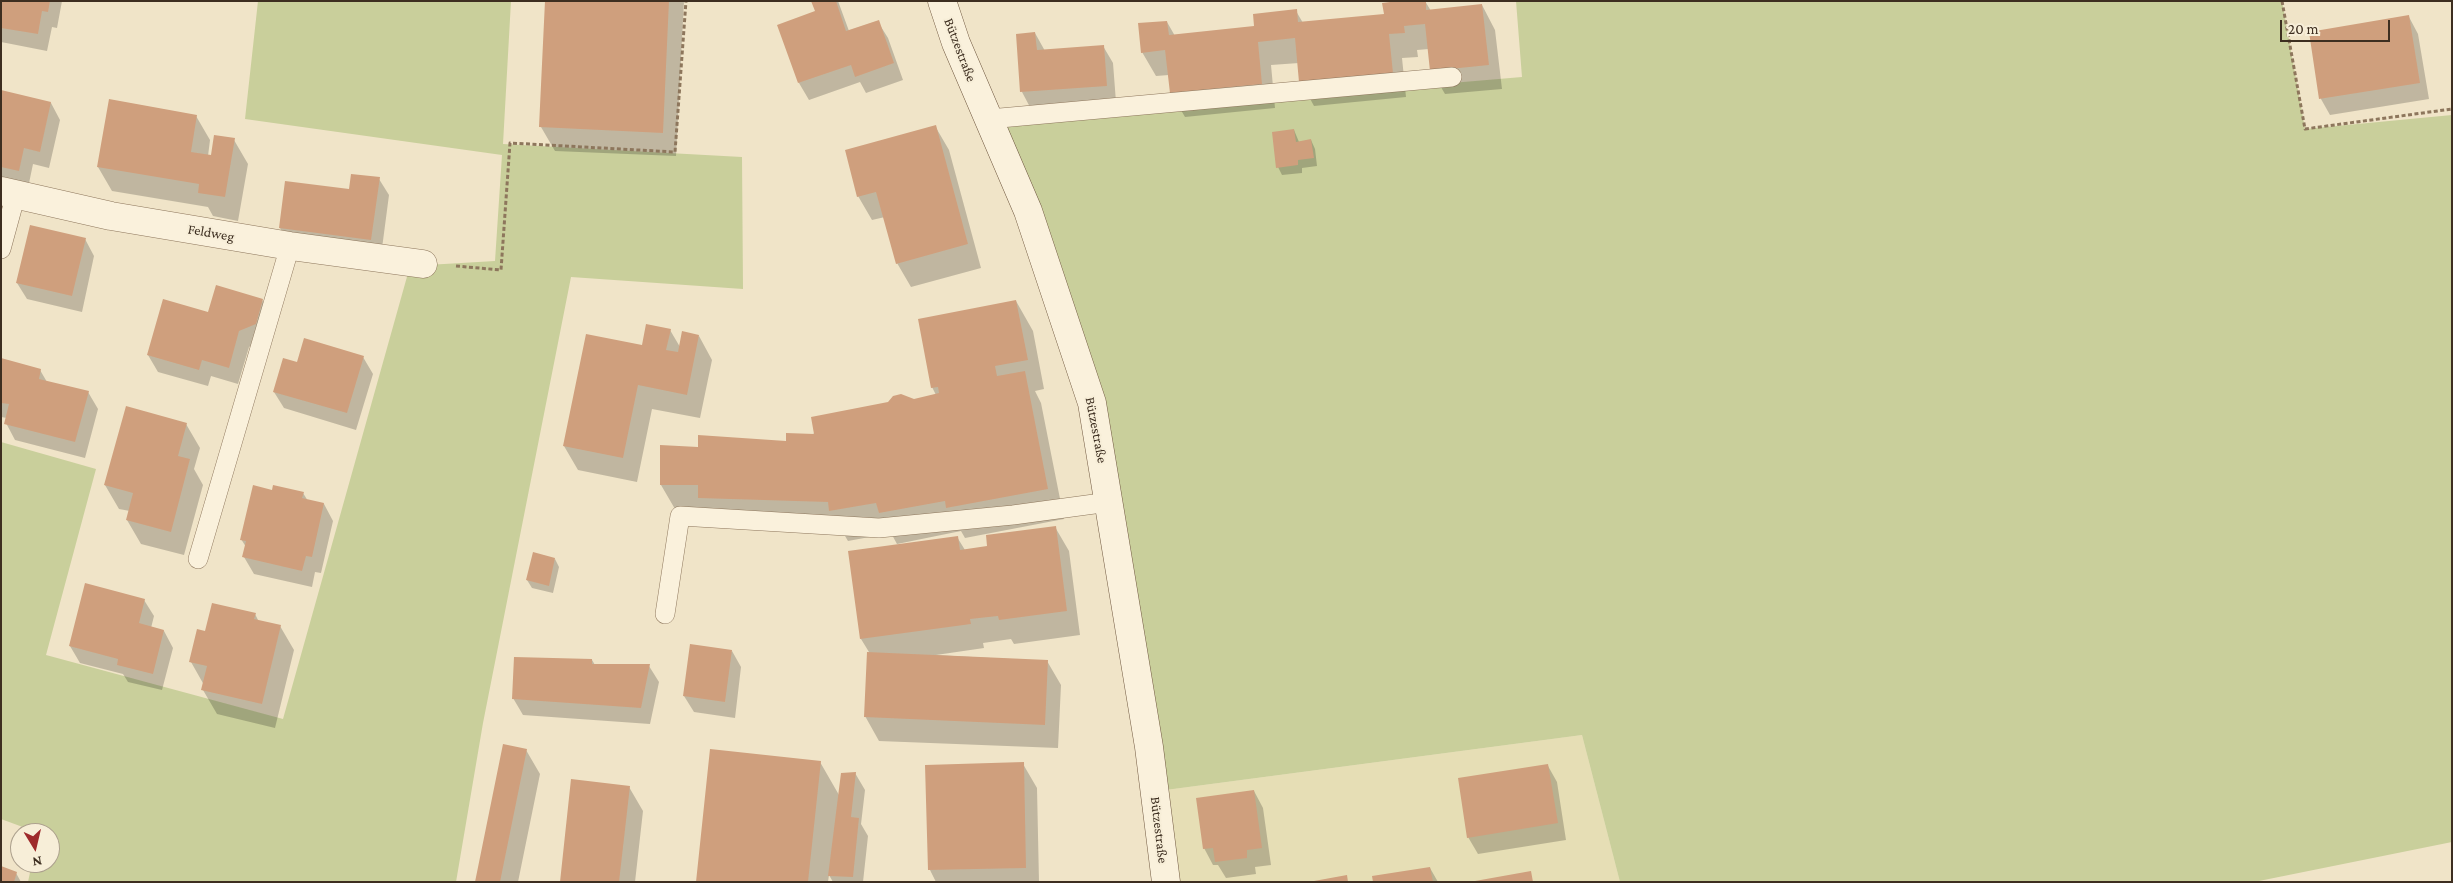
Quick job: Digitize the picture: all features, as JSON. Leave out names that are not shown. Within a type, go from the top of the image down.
[{"type":"main road","name":"Bützestraße","points":[[942,1],[956,43],[1028,211],[1063,311],[1092,403],[1149,747],[1166,882]]},
{"type":"main road","name":"Feldweg","points":[[9,192],[111,216],[290,246],[423,264]]},
{"type":"lane","points":[[989,120],[1452,77]]},
{"type":"lane","points":[[1,250],[9,192]]},
{"type":"lane","points":[[198,559],[290,246]]},
{"type":"lane","points":[[665,614],[680,516],[879,528],[1013,515],[1109,502]]},
{"type":"path","points":[[423,264],[501,270],[510,143],[675,152],[686,1]]},
{"type":"path","points":[[2282,1],[2305,129],[2452,109]]},
{"type":"shaded area","points":[[1582,735],[1620,882],[1170,882],[1158,791]]},
{"type":"green space","points":[[258,1],[511,1],[503,144],[742,157],[743,289],[571,277],[483,723],[456,882],[28,882],[30,873],[60,873],[60,823],[12,823],[1,819],[1,442],[96,469],[46,655],[283,719],[410,266],[495,261],[502,155],[245,119]]},
{"type":"green space","points":[[1516,1],[2282,1],[2305,129],[2452,115],[2452,842],[2254,882],[1620,882],[1582,735],[1158,791],[1114,522],[993,122],[1522,77]]},
{"type":"building","points":[[1,1],[50,1],[48,12],[42,11],[38,34],[1,28]]},
{"type":"building","points":[[545,1],[669,1],[663,133],[539,127]]},
{"type":"building","points":[[811,1],[836,1],[846,31],[879,20],[894,63],[855,77],[851,65],[798,83],[777,25],[815,11]]},
{"type":"building","points":[[1426,1],[1426,10],[1482,4],[1489,65],[1430,71],[1425,24],[1404,26],[1405,33],[1389,34],[1393,73],[1299,82],[1295,38],[1258,42],[1262,84],[1170,93],[1165,50],[1141,53],[1138,23],[1167,21],[1169,35],[1254,26],[1253,14],[1297,9],[1298,22],[1384,14],[1382,3]]},
{"type":"building","points":[[2409,15],[2420,83],[2319,99],[2309,32]]},
{"type":"building","points":[[1035,32],[1037,50],[1104,45],[1107,86],[1020,92],[1016,34]]},
{"type":"building","points":[[1,90],[51,102],[40,152],[24,148],[19,171],[1,167]]},
{"type":"building","points":[[109,99],[197,115],[191,152],[211,155],[214,135],[235,138],[225,197],[198,193],[199,184],[97,167]]},
{"type":"building","points":[[936,125],[968,244],[896,264],[876,192],[857,197],[845,150]]},
{"type":"building","points":[[1294,129],[1296,142],[1311,139],[1314,158],[1298,160],[1298,165],[1276,168],[1272,132]]},
{"type":"building","points":[[351,174],[380,177],[371,240],[279,228],[285,181],[349,189]]},
{"type":"building","points":[[30,225],[86,238],[72,296],[16,283]]},
{"type":"building","points":[[216,285],[263,299],[256,324],[239,331],[229,368],[202,360],[199,370],[147,355],[163,299],[208,312]]},
{"type":"building","points":[[1016,300],[1028,360],[995,366],[997,376],[1025,371],[1048,489],[946,508],[945,501],[879,513],[876,503],[829,511],[828,502],[698,498],[698,485],[660,485],[660,445],[698,447],[698,435],[786,441],[786,433],[814,434],[811,417],[888,402],[893,396],[901,394],[914,399],[939,393],[938,387],[931,388],[918,319]]},
{"type":"building","points":[[646,324],[671,329],[666,350],[678,352],[682,331],[699,335],[687,395],[638,385],[623,458],[563,446],[586,334],[642,345]]},
{"type":"building","points":[[304,338],[364,356],[347,413],[273,392],[283,358],[297,362]]},
{"type":"building","points":[[1,358],[41,369],[39,379],[89,391],[75,442],[4,424],[9,404],[1,403]]},
{"type":"building","points":[[126,406],[187,423],[178,456],[190,459],[171,532],[126,520],[133,493],[104,485]]},
{"type":"building","points":[[253,485],[272,490],[273,485],[304,492],[302,498],[324,503],[312,557],[306,556],[302,571],[242,557],[246,541],[240,540]]},
{"type":"building","points":[[1056,526],[1067,611],[999,620],[998,616],[970,619],[971,624],[860,639],[848,551],[958,536],[960,550],[987,546],[986,535]]},
{"type":"building","points":[[533,552],[555,558],[549,586],[526,580]]},
{"type":"building","points":[[85,583],[145,599],[139,623],[164,630],[153,674],[117,665],[118,659],[69,646]]},
{"type":"building","points":[[212,603],[256,613],[254,619],[281,625],[262,704],[201,690],[207,666],[189,662],[197,629],[205,631]]},
{"type":"building","points":[[690,644],[732,650],[725,702],[683,696]]},
{"type":"building","points":[[867,652],[1048,660],[1045,725],[864,717]]},
{"type":"building","points":[[514,657],[592,659],[592,664],[650,664],[641,708],[512,699]]},
{"type":"building","points":[[503,744],[527,749],[500,882],[475,882]]},
{"type":"building","points":[[710,749],[821,761],[808,882],[696,882]]},
{"type":"building","points":[[1024,762],[1026,868],[928,870],[925,765]]},
{"type":"building","points":[[1548,764],[1558,823],[1467,838],[1458,778]]},
{"type":"building","points":[[856,772],[851,817],[859,818],[853,877],[828,876],[841,773]]},
{"type":"building","points":[[571,779],[630,786],[619,882],[560,882]]},
{"type":"building","points":[[1254,790],[1262,848],[1247,850],[1247,858],[1215,862],[1213,848],[1203,849],[1196,798]]},
{"type":"building","points":[[1,866],[10,869],[10,873],[17,873],[14,882],[1,882]]},
{"type":"building","points":[[1430,867],[1433,882],[1373,882],[1372,876]]},
{"type":"building","points":[[1531,871],[1533,882],[1475,882],[1475,881]]},
{"type":"building","points":[[1347,875],[1348,882],[1314,882],[1314,881]]}]
